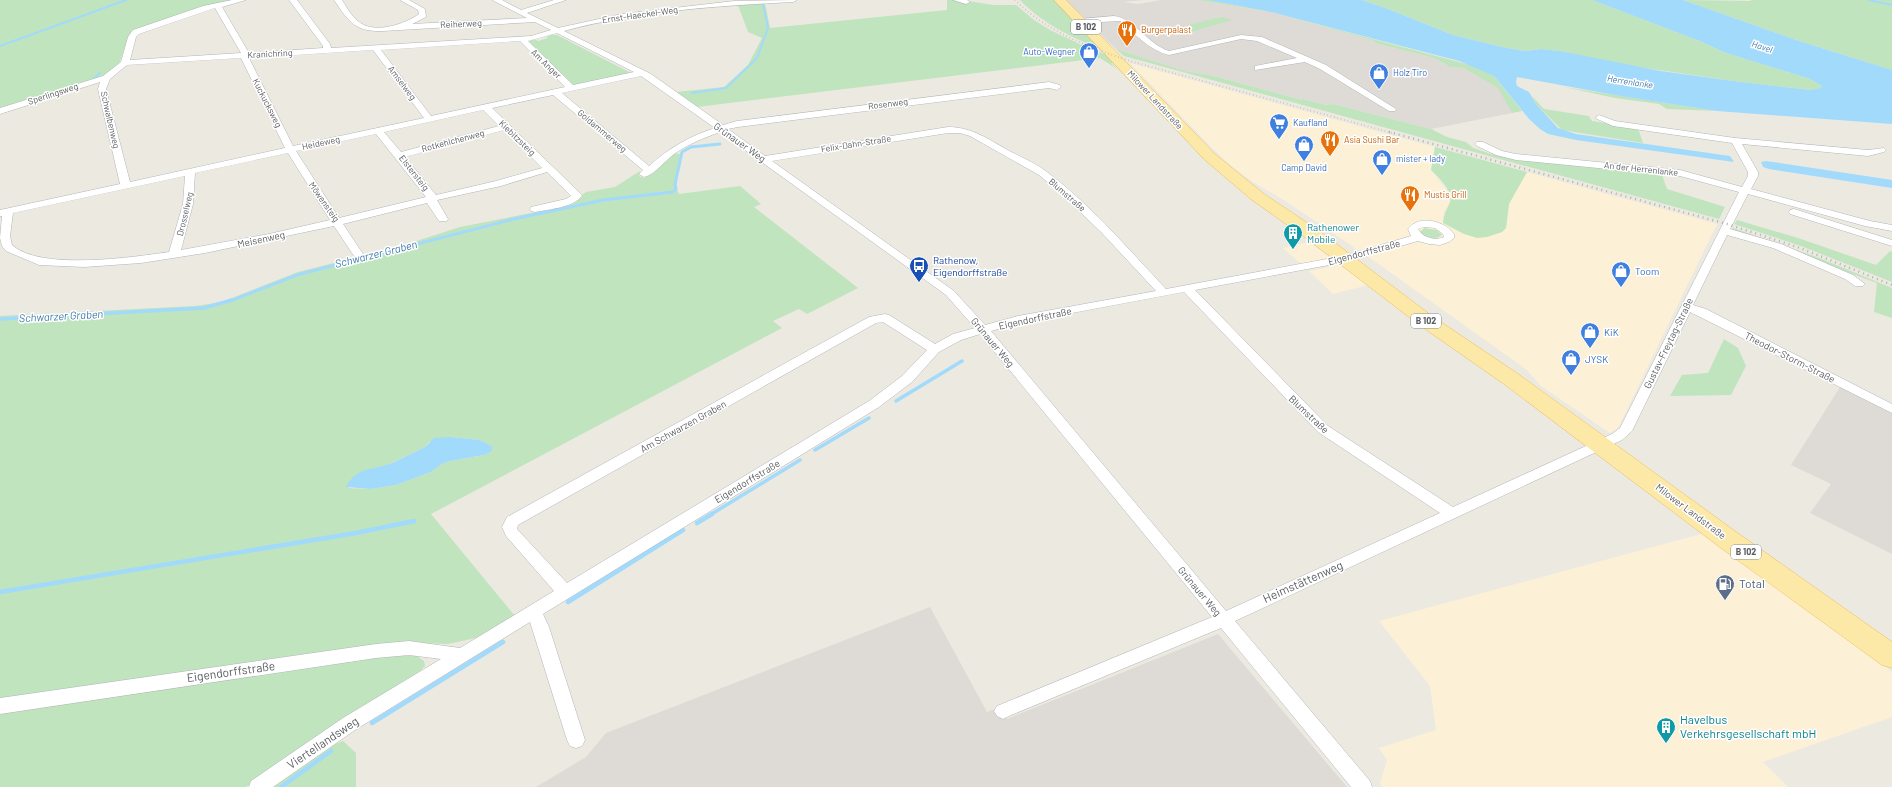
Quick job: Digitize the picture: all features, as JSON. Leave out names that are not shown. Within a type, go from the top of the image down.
[{"type":"main road","name":"Milower Landstraße","points":[[1060,0],[1184,130],[1232,175],[1286,206],[1425,320],[1511,378],[1892,657]]},
{"type":"street","points":[[124,63],[132,37],[136,32],[217,5],[242,0]]},
{"type":"street","points":[[293,0],[327,46],[326,51]]},
{"type":"street","name":"Reiherweg","points":[[338,0],[360,26],[370,28],[536,20]]},
{"type":"street","name":"Reiherweg","points":[[387,28],[415,21],[423,15],[421,9],[404,0]]},
{"type":"street","name":"Grünauer Weg","points":[[496,0],[642,73],[950,293],[1363,787]]},
{"type":"street","points":[[521,12],[562,0]]},
{"type":"street","name":"Ernst-Haeckel-Weg","points":[[560,31],[611,18],[699,4],[793,0]]},
{"type":"street","points":[[957,0],[966,2]]},
{"type":"street","name":"Kuckucksweg","points":[[217,5],[245,52],[244,56],[290,149]]},
{"type":"street","points":[[1080,21],[1114,18],[1122,19],[1147,41],[1162,51],[1169,53],[1242,37],[1259,39],[1323,67],[1392,109]]},
{"type":"street","name":"Kranichring","points":[[124,63],[522,39],[540,37],[560,31]]},
{"type":"street","name":"Am Anger","points":[[522,39],[571,88]]},
{"type":"street","name":"Amselweg","points":[[375,47],[429,119]]},
{"type":"street","points":[[1258,68],[1307,59]]},
{"type":"street","name":"Schwalbenweg","points":[[124,63],[106,78],[102,89],[126,186]]},
{"type":"street","name":"Heideweg","points":[[4,212],[642,73]]},
{"type":"street","name":"Sperlingsweg","points":[[0,111],[106,78]]},
{"type":"street","name":"Rosenweg","points":[[721,128],[752,122],[964,95],[1049,85],[1057,87]]},
{"type":"street","name":"Goldammerweg","points":[[554,91],[641,165],[647,172],[673,150],[721,128]]},
{"type":"street","name":"Kiebitzsteig","points":[[485,107],[577,196],[569,201],[535,209]]},
{"type":"street","points":[[1599,118],[1613,123],[1735,141],[1868,153],[1881,150]]},
{"type":"street","name":"Rotkehlchenweg","points":[[400,155],[505,127]]},
{"type":"street","name":"Elstersteig","points":[[378,130],[400,155],[431,195],[431,199],[443,219]]},
{"type":"street","name":"Felix-Dahn-Straße","points":[[764,159],[948,130]]},
{"type":"street","name":"Blumstraße","points":[[948,130],[961,130],[973,134],[1042,173],[1080,206],[1164,293]]},
{"type":"street","points":[[1735,141],[1753,172],[1753,176],[1744,193]]},
{"type":"street","name":"An der Herrenlanke","points":[[1480,144],[1499,153],[1516,157],[1666,170],[1700,177],[1744,193]]},
{"type":"street","name":"Möwensteig","points":[[290,149],[308,180],[338,222],[358,254]]},
{"type":"street","name":"Meisenweg","points":[[4,212],[6,242],[9,248],[15,253],[30,259],[56,263],[98,264],[174,255],[338,222],[548,169]]},
{"type":"street","name":"Drosselweg","points":[[174,255],[188,210],[191,190],[190,171]]},
{"type":"street","points":[[1744,193],[1869,224],[1892,228]]},
{"type":"street","points":[[1744,193],[1892,243]]},
{"type":"street","name":"Gustav-Freytag-Straße","points":[[1601,445],[1617,437],[1624,431],[1744,193]]},
{"type":"street","points":[[1724,231],[1777,246],[1849,277],[1859,284]]},
{"type":"street","name":"Eigendorffstraße","points":[[388,700],[874,404],[907,379],[935,349],[957,337],[1018,320],[1351,258],[1419,237]]},
{"type":"street","name":"Blumstraße","points":[[1187,289],[1319,425],[1335,438],[1452,513]]},
{"type":"street","name":"Theodor-Storm-Straße","points":[[1687,307],[1702,312],[1892,409]]},
{"type":"street","name":"Am Schwarzen Graben","points":[[565,592],[511,532],[509,527],[512,521],[873,320],[885,318],[935,349]]},
{"type":"street","name":"Heimstättenweg","points":[[1002,712],[1209,626],[1223,618],[1601,445]]},
{"type":"street","points":[[534,611],[541,628],[576,740]]},
{"type":"street","name":"Eigendorffstraße","points":[[0,706],[376,651],[409,648],[462,655]]},
{"type":"street","name":"Viertellandsweg","points":[[258,787],[349,724],[388,700]]},
{"type":"shaded area","points":[[1065,0],[1143,0],[1123,2],[1138,4],[1161,0],[1197,0],[1271,12],[1371,40],[1378,44],[1434,58],[1450,67],[1463,68],[1499,88],[1512,113],[1431,129],[1333,104],[1328,105],[1302,100],[1210,75],[1185,71],[1116,49]]},
{"type":"shaded area","points":[[1130,63],[1435,147],[1431,170],[1450,194],[1451,201],[1444,212],[1443,223],[1464,234],[1487,237],[1502,232],[1506,228],[1509,204],[1527,172],[1717,224],[1618,428],[1610,433],[1541,386],[1527,370],[1380,265],[1235,169],[1213,149]]},
{"type":"shaded area","points":[[1309,242],[1328,256],[1326,259],[1301,264],[1283,248]]},
{"type":"shaded area","points":[[1340,265],[1368,285],[1333,294],[1309,271]]},
{"type":"shaded area","points":[[1840,387],[1892,413],[1892,554],[1810,513],[1831,484],[1791,465]]},
{"type":"shaded area","points":[[1705,533],[1892,672],[1892,717],[1763,762],[1788,787],[1382,787],[1380,784],[1387,760],[1379,748],[1436,730],[1430,686],[1379,621]]},
{"type":"shaded area","points":[[930,607],[987,712],[1000,707],[1007,719],[1218,634],[1347,787],[536,787],[586,757],[606,733]]},
{"type":"green space","points":[[0,0],[236,0],[205,7],[128,38],[119,64],[105,76],[0,110]]},
{"type":"green space","points":[[947,0],[962,0],[993,5],[1016,5],[1034,20],[1050,30],[1092,50],[1108,55],[1116,63],[1111,63],[1117,69],[1100,58],[697,107],[676,92],[724,87],[748,65],[762,38],[748,32],[738,5],[765,3],[770,28],[947,10]]},
{"type":"green space","points":[[1020,0],[1055,0],[1103,50],[1059,30],[1038,16]]},
{"type":"green space","points":[[1197,0],[1208,0],[1271,12]]},
{"type":"green space","points":[[1362,0],[1592,0],[1702,42],[1726,53],[1810,79],[1822,86],[1821,89],[1811,90],[1741,82],[1625,65],[1560,51],[1541,49],[1525,51],[1502,47],[1453,35]]},
{"type":"green space","points":[[1683,0],[1892,0],[1892,70],[1799,41]]},
{"type":"green space","points":[[1271,12],[1489,70],[1522,111],[1512,113],[1498,88],[1463,68],[1450,67],[1434,58],[1378,44],[1371,40]]},
{"type":"green space","points":[[1224,17],[1232,20],[1184,34],[1174,29],[1216,18]]},
{"type":"green space","points":[[557,35],[631,73],[575,85],[570,84],[526,42],[534,39],[538,41],[548,38],[546,37]]},
{"type":"green space","points":[[1116,49],[1185,71],[1210,75],[1302,100],[1327,105],[1333,104],[1431,129],[1447,137],[1466,142],[1473,148],[1491,154],[1514,158],[1582,165],[1583,167],[1661,172],[1667,189],[1725,207],[1719,219],[1124,56]]},
{"type":"green space","points":[[1564,87],[1717,111],[1667,109],[1659,104],[1615,98]]},
{"type":"green space","points":[[1532,96],[1544,109],[1589,116],[1592,121],[1638,128],[1643,143],[1562,130],[1536,104]]},
{"type":"green space","points":[[1435,147],[1527,172],[1509,204],[1506,228],[1502,232],[1487,237],[1477,238],[1464,234],[1443,223],[1451,198],[1445,184],[1431,170]]},
{"type":"green space","points":[[672,153],[680,154],[676,187],[679,194],[740,186],[761,204],[754,207],[858,288],[807,314],[799,309],[773,321],[782,328],[431,514],[515,616],[480,637],[448,644],[419,643],[0,701],[0,316],[195,306],[222,302],[298,272],[401,246],[460,227],[567,206],[586,192],[615,187],[640,171],[639,176],[644,178],[654,172]],"holes":[[[451,437],[480,440],[493,447],[491,452],[484,455],[450,461],[442,464],[431,472],[396,485],[371,489],[348,488],[383,467],[425,447],[429,442]]]},
{"type":"green space","points":[[1737,220],[1798,238],[1876,265],[1890,251],[1892,252],[1892,282],[1801,246],[1734,224]]},
{"type":"green space","points":[[1424,228],[1437,230],[1442,235],[1436,238],[1427,237],[1420,232]]},
{"type":"green space","points":[[1733,228],[1817,257],[1892,288],[1892,318],[1874,312],[1877,283],[1732,230]]},
{"type":"green space","points":[[1724,339],[1738,348],[1746,366],[1731,395],[1670,396],[1682,375],[1708,373]]},
{"type":"green space","points":[[387,656],[417,656],[424,661],[425,666],[420,671],[333,726],[246,787],[0,787],[0,713]]},
{"type":"green space","points":[[343,741],[356,753],[356,787],[271,787],[328,747]]},
{"type":"water","points":[[1208,0],[1362,0],[1453,35],[1502,47],[1525,51],[1541,49],[1560,51],[1661,71],[1741,82],[1811,90],[1821,88],[1822,86],[1810,79],[1726,53],[1702,42],[1592,0],[1683,0],[1799,41],[1892,70],[1892,124],[1717,111],[1620,96],[1517,77],[1517,86],[1529,92],[1536,104],[1558,128],[1576,134],[1730,156],[1734,162],[1576,140],[1548,134],[1540,129],[1529,119],[1494,76],[1459,61],[1271,12]]},
{"type":"water","points":[[1766,161],[1892,180],[1892,188],[1769,169],[1763,167],[1761,162]]},
{"type":"water","points":[[451,437],[480,440],[493,447],[491,452],[484,455],[450,461],[442,464],[431,472],[396,485],[371,489],[346,487],[354,476],[362,471],[390,464],[425,447],[434,438]]},
{"type":"waterway","points":[[0,46],[126,0]]},
{"type":"waterway","points":[[1869,0],[1892,5]]},
{"type":"waterway","points":[[692,93],[726,88],[757,58],[768,28],[763,4]]},
{"type":"waterway","points":[[92,80],[100,73]]},
{"type":"waterway","name":"Schwarzer Graben","points":[[230,301],[297,275],[514,219],[603,200],[673,192],[676,189],[675,184],[682,152],[691,147],[720,144]]},
{"type":"waterway","name":"Schwarzer Graben","points":[[0,319],[204,308],[232,300]]},
{"type":"waterway","points":[[896,401],[962,361]]},
{"type":"waterway","points":[[815,450],[869,418]]},
{"type":"waterway","points":[[710,515],[800,460]]},
{"type":"waterway","points":[[697,523],[712,514]]},
{"type":"waterway","name":"Schwarzer Graben","points":[[0,592],[356,533],[414,521]]},
{"type":"waterway","points":[[568,602],[683,530]]},
{"type":"waterway","points":[[372,723],[503,642]]},
{"type":"waterway","points":[[281,787],[331,751]]},
{"type":"railway","points":[[1015,0],[1027,11],[1054,30],[1114,56],[1392,133]]},
{"type":"railway","points":[[1389,132],[1727,224],[1800,248],[1892,285]]},
{"type":"place","name":"Burgerpalast","points":[[1127,47]]},
{"type":"place","name":"Auto-Wegner","points":[[1089,69]]},
{"type":"place","name":"Holz Tiro","points":[[1379,90]]},
{"type":"place","name":"Kaufland","points":[[1279,140]]},
{"type":"place","name":"Asia Sushi Bar","points":[[1330,157]]},
{"type":"place","name":"Camp David","points":[[1304,162]]},
{"type":"place","name":"mister + lady","points":[[1382,176]]},
{"type":"place","name":"Mustis Grill","points":[[1410,212]]},
{"type":"place","name":"Rathenower Mobile","points":[[1293,250]]},
{"type":"place","name":"Rathenow, Eigendorffstraße","points":[[919,283]]},
{"type":"place","name":"Toom","points":[[1621,288]]},
{"type":"place","name":"KiK","points":[[1590,349]]},
{"type":"place","name":"JYSK","points":[[1571,376]]},
{"type":"place","name":"Total","points":[[1725,601]]},
{"type":"place","name":"Havelbus Verkehrsgesellschaft mbH","points":[[1666,744]]},
{"type":"water label","name":"Havel","points":[[1762,47]]},
{"type":"water label","name":"Herrenlanke","points":[[1630,82]]}]
